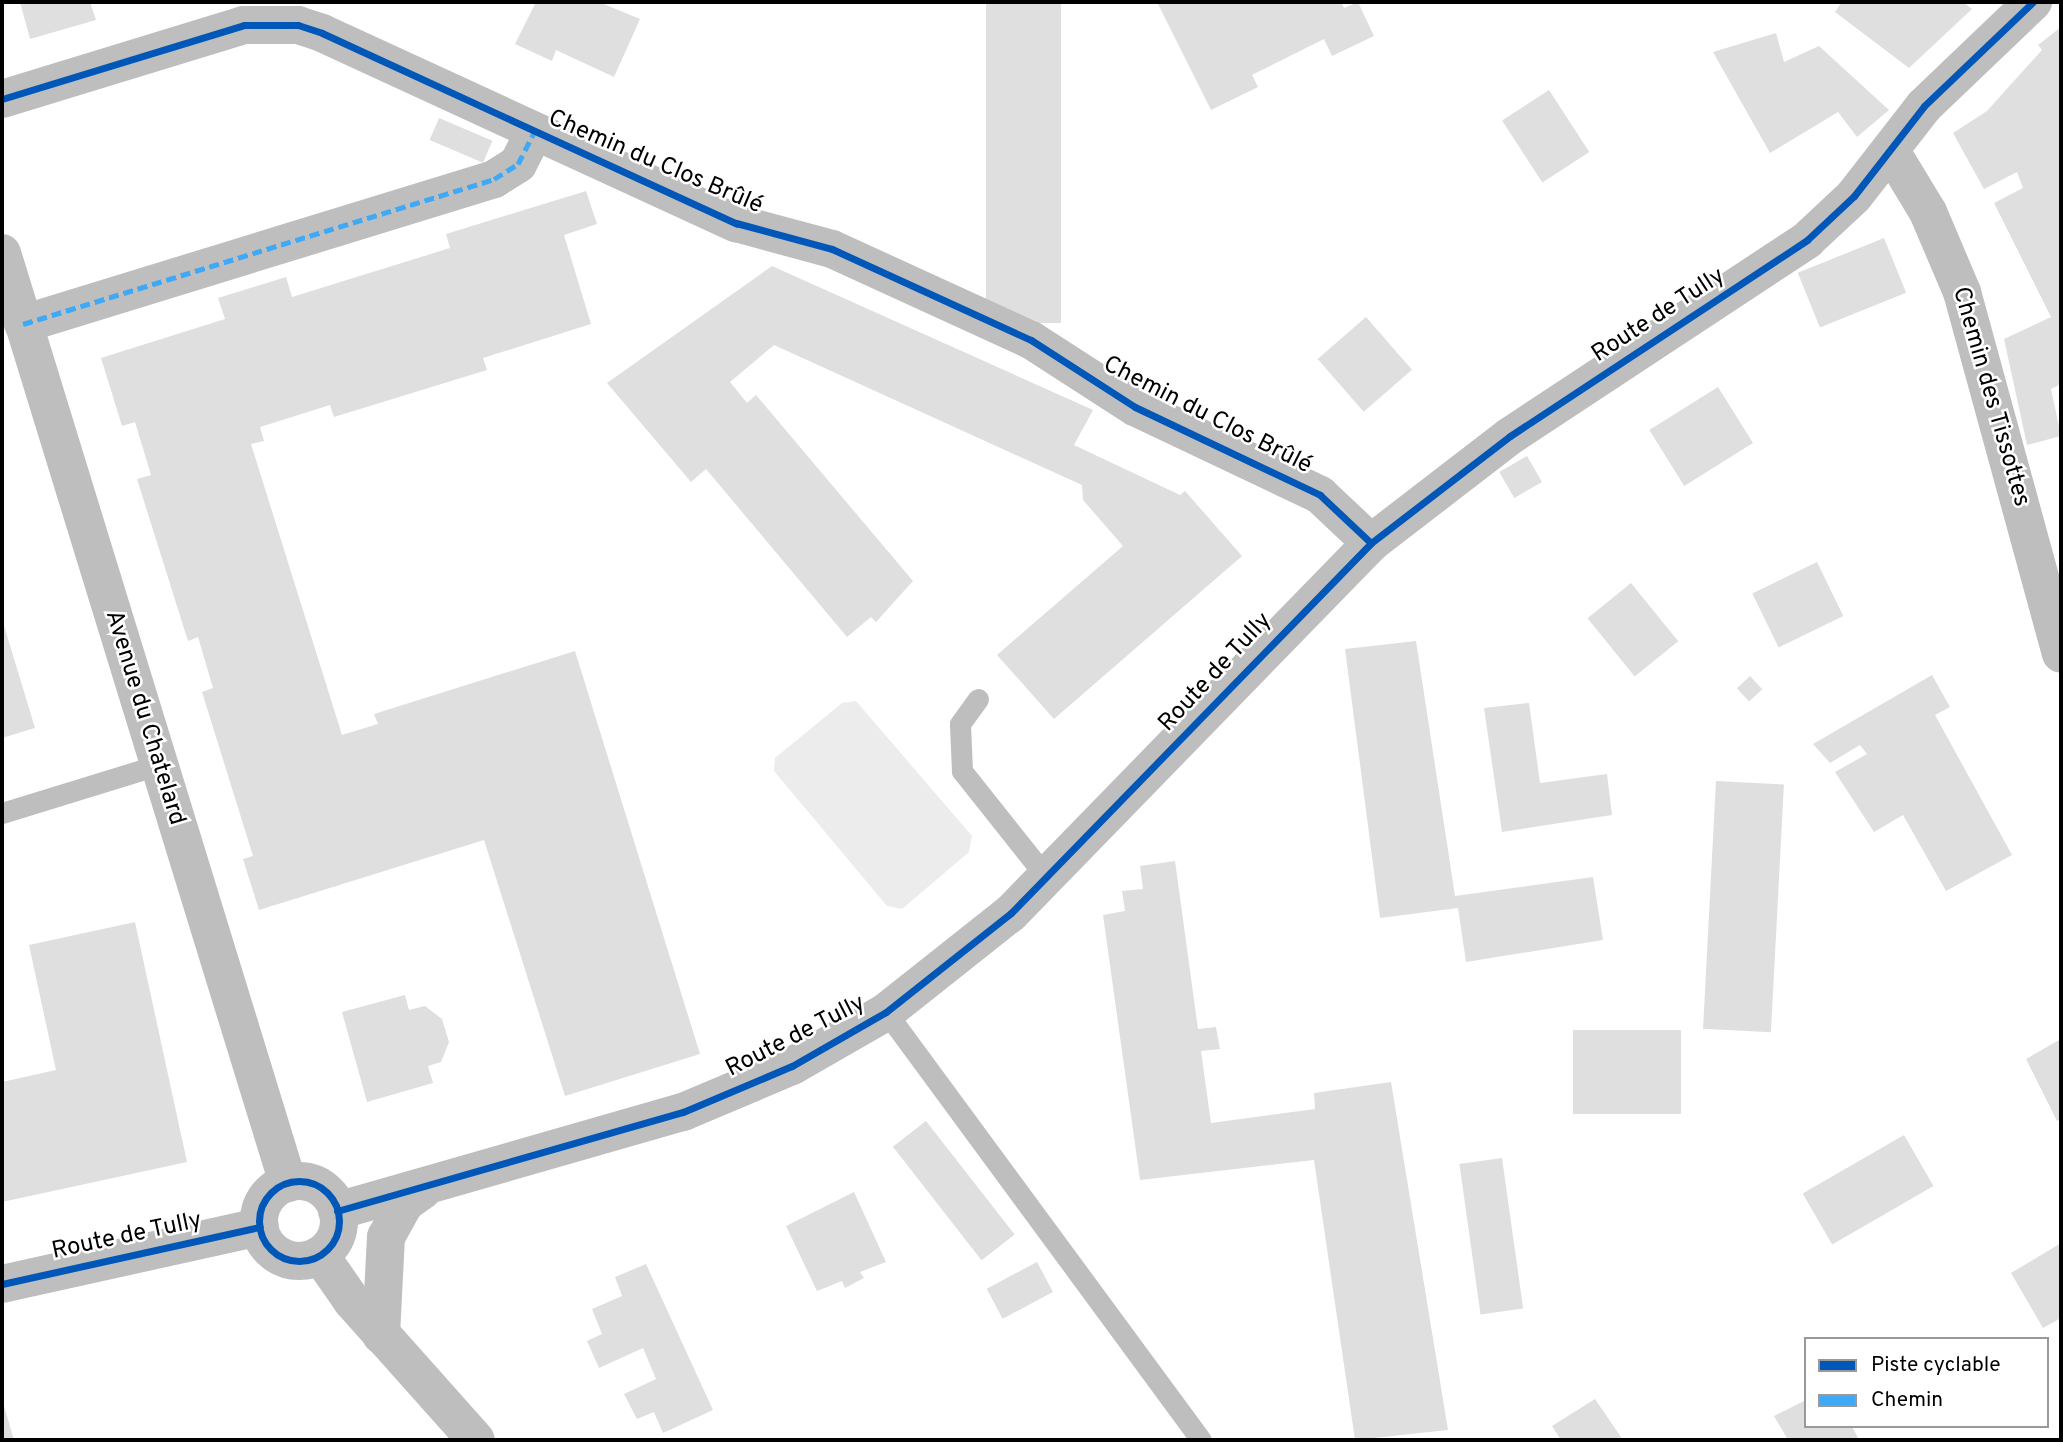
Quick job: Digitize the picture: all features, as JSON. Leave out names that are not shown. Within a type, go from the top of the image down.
[{"type":"street","name":"Route de Tully","points":[[337,1211],[423,1190],[683,1112],[792,1066],[886,1012],[1047,878],[1371,543],[1510,436],[1807,240],[1891,151],[1924,106],[2033,2]]},
{"type":"street","name":"Chemin du Clos Brûlé","points":[[2,99],[244,25],[298,25],[323,33],[534,133],[736,223],[832,249],[1031,340],[1135,407],[1320,495],[1371,543]]},
{"type":"street","points":[[23,324],[494,179],[517,164],[534,133]]},
{"type":"street","name":"Chemin des Tissottes","points":[[1891,151],[1928,212],[1962,292],[2061,654]]},
{"type":"street","name":"Avenue du Chatelard","points":[[2,253],[288,1183]]},
{"type":"street","points":[[288,1183],[319,1187],[337,1211],[337,1231],[320,1255],[282,1258],[260,1227],[268,1196],[288,1183]]},
{"type":"street","points":[[382,1335],[386,1237],[405,1203],[423,1190]]},
{"type":"street","name":"Route de Tully","points":[[2,1284],[260,1227]]},
{"type":"street","points":[[320,1255],[382,1335],[476,1440]]},
{"type":"lane","points":[[978,699],[958,732],[962,771],[1047,878]]},
{"type":"lane","points":[[2,813],[158,765]]},
{"type":"lane","points":[[886,1012],[1201,1440]]},
{"type":"shaded area","points":[[856,701],[972,836],[969,852],[902,909],[887,906],[774,771],[775,758],[842,703]]},
{"type":"building","points":[[20,2],[90,2],[96,20],[30,39]]},
{"type":"building","points":[[536,2],[599,2],[640,19],[614,77],[556,50],[552,61],[515,44]]},
{"type":"building","points":[[986,2],[1061,2],[1061,323],[986,323]]},
{"type":"building","points":[[1157,2],[1341,2],[1344,8],[1358,2],[1374,36],[1332,56],[1324,39],[1252,75],[1258,87],[1211,110]]},
{"type":"building","points":[[1842,2],[1963,2],[1972,9],[1909,68],[1835,12]]},
{"type":"building","points":[[2061,27],[2061,384],[2051,389],[2061,436],[2027,445],[2004,339],[2051,317],[1994,203],[2023,188],[2017,172],[1984,189],[1953,133],[1987,111],[2042,50],[2038,45]]},
{"type":"building","points":[[1776,33],[1784,62],[1819,46],[1889,110],[1857,137],[1838,112],[1770,153],[1713,52]]},
{"type":"building","points":[[1549,90],[1589,152],[1542,183],[1502,120]]},
{"type":"building","points":[[439,118],[492,141],[483,163],[430,140]]},
{"type":"building","points":[[586,191],[597,224],[564,235],[591,324],[483,358],[487,370],[334,417],[330,405],[260,427],[264,441],[251,444],[342,735],[378,724],[374,714],[575,651],[700,1054],[565,1096],[484,840],[259,910],[243,859],[253,856],[202,692],[213,688],[198,637],[188,641],[137,479],[151,475],[135,422],[122,426],[101,358],[225,319],[218,298],[286,277],[292,297],[450,248],[446,234]]},
{"type":"building","points":[[1884,238],[1906,293],[1820,328],[1798,273]]},
{"type":"building","points":[[772,266],[1093,410],[1074,445],[1180,495],[1185,491],[1242,556],[1054,719],[997,655],[1123,546],[1083,500],[1082,485],[774,345],[730,382],[747,403],[756,395],[913,581],[876,622],[871,617],[847,637],[706,469],[691,482],[607,383]]},
{"type":"building","points":[[1366,317],[1412,370],[1364,412],[1318,359]]},
{"type":"building","points":[[1718,387],[1753,443],[1684,486],[1649,430]]},
{"type":"building","points":[[1527,456],[1542,482],[1514,498],[1499,472]]},
{"type":"building","points":[[1817,562],[1843,616],[1779,647],[1752,594]]},
{"type":"building","points":[[1631,583],[1678,641],[1635,677],[1587,618]]},
{"type":"building","points":[[2,619],[35,728],[2,738]]},
{"type":"building","points":[[1416,641],[1455,896],[1593,877],[1603,940],[1466,962],[1458,908],[1380,918],[1345,649]]},
{"type":"building","points":[[1932,675],[1950,707],[1935,715],[2012,855],[1946,891],[1903,815],[1874,832],[1835,772],[1867,754],[1860,745],[1830,763],[1813,744]]},
{"type":"building","points":[[1750,676],[1762,689],[1749,701],[1737,688]]},
{"type":"building","points":[[1529,703],[1540,783],[1607,774],[1612,815],[1502,832],[1484,708]]},
{"type":"building","points":[[1716,781],[1784,785],[1771,1032],[1703,1029]]},
{"type":"building","points":[[1175,861],[1198,1029],[1216,1027],[1220,1049],[1201,1051],[1211,1123],[1315,1109],[1314,1093],[1391,1082],[1448,1430],[1355,1440],[1314,1160],[1140,1180],[1103,915],[1125,911],[1122,891],[1143,889],[1140,866]]},
{"type":"building","points":[[135,922],[187,1162],[2,1202],[2,1082],[56,1070],[29,945]]},
{"type":"building","points":[[405,995],[409,1010],[425,1006],[442,1019],[449,1042],[441,1062],[428,1066],[433,1083],[367,1102],[342,1012]]},
{"type":"building","points":[[1573,1030],[1681,1030],[1681,1114],[1573,1114]]},
{"type":"building","points":[[2061,1039],[2061,1119],[2057,1121],[2026,1059]]},
{"type":"building","points":[[926,1121],[1015,1234],[982,1260],[893,1147]]},
{"type":"building","points":[[1904,1135],[1934,1186],[1832,1245],[1803,1194]]},
{"type":"building","points":[[1502,1158],[1523,1309],[1481,1315],[1459,1164]]},
{"type":"building","points":[[854,1192],[886,1262],[860,1272],[864,1278],[845,1288],[842,1281],[817,1291],[786,1226]]},
{"type":"building","points":[[2061,1243],[2061,1318],[2043,1328],[2011,1273]]},
{"type":"building","points":[[1037,1262],[1053,1292],[1003,1319],[987,1289]]},
{"type":"building","points":[[646,1264],[713,1410],[663,1433],[654,1412],[637,1419],[624,1394],[656,1379],[643,1348],[599,1368],[587,1341],[602,1334],[592,1309],[622,1296],[615,1277]]},
{"type":"building","points":[[2,1399],[14,1440],[2,1440]]},
{"type":"building","points":[[1595,1399],[1623,1440],[1561,1440],[1552,1426]]},
{"type":"building","points":[[1804,1401],[1804,1428],[1853,1428],[1859,1440],[1788,1440],[1774,1416]]},
{"type":"marked path","points":[[23,324],[494,179],[518,164],[534,133]]},
{"type":"cycle path","points":[[337,1211],[683,1112],[792,1066],[886,1012],[1011,913],[1371,543],[1510,436],[1807,240],[1854,196],[1924,106],[2033,2]]},
{"type":"cycle path","points":[[2,99],[244,25],[298,25],[322,33],[736,223],[832,249],[1031,340],[1135,407],[1320,495],[1371,543]]},
{"type":"cycle path","points":[[299,1181],[314,1184],[327,1193],[336,1206],[339,1221],[336,1236],[327,1249],[314,1258],[299,1261],[284,1258],[271,1249],[262,1236],[259,1221],[262,1206],[271,1193],[284,1184],[299,1181]]},
{"type":"cycle path","points":[[2,1284],[260,1227]]}]
